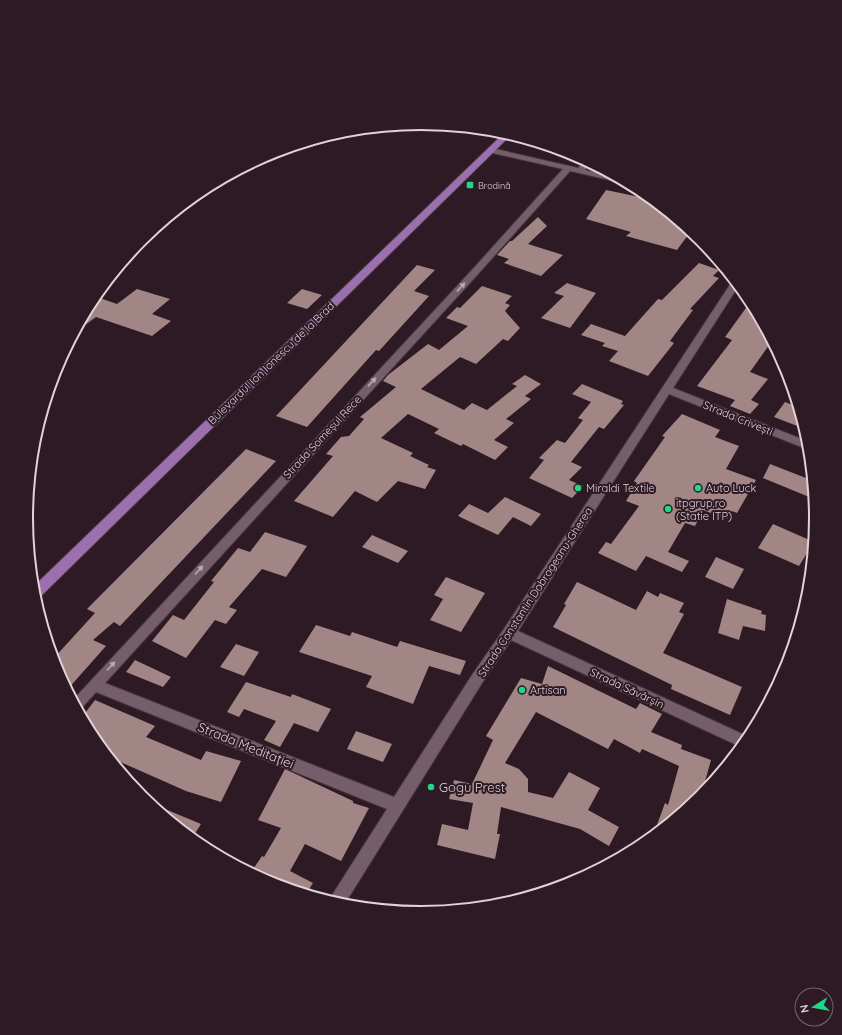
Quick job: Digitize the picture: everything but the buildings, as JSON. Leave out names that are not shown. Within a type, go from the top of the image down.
[{"type":"main road","name":"Bulevardul Ion Ionescu de la Brad","points":[[39,589],[503,138]]},
{"type":"street","points":[[491,150],[609,178]]},
{"type":"street","points":[[580,171],[584,166]]},
{"type":"street","name":"Strada Someșul Rece","points":[[80,702],[475,272],[568,168]]},
{"type":"street","name":"Strada Constantin Dobrogeanu-Gherea","points":[[340,897],[477,679],[510,633],[733,287]]},
{"type":"street","name":"Strada Crivești","points":[[667,390],[802,443]]},
{"type":"street","name":"Strada Săvârșin","points":[[510,633],[739,739]]},
{"type":"street","name":"Strada Meditației","points":[[94,685],[398,806]]},
{"type":"place","name":"Brodină","points":[[470,185]]},
{"type":"place","name":"Miraldi Textile","points":[[578,488]]},
{"type":"place","name":"Auto Luck","points":[[698,488]]},
{"type":"place","name":"itpgrup.ro (Statie ITP)","points":[[668,509]]},
{"type":"place","name":"Artisan","points":[[522,690]]},
{"type":"place","name":"Gogu Prest","points":[[431,787]]}]
